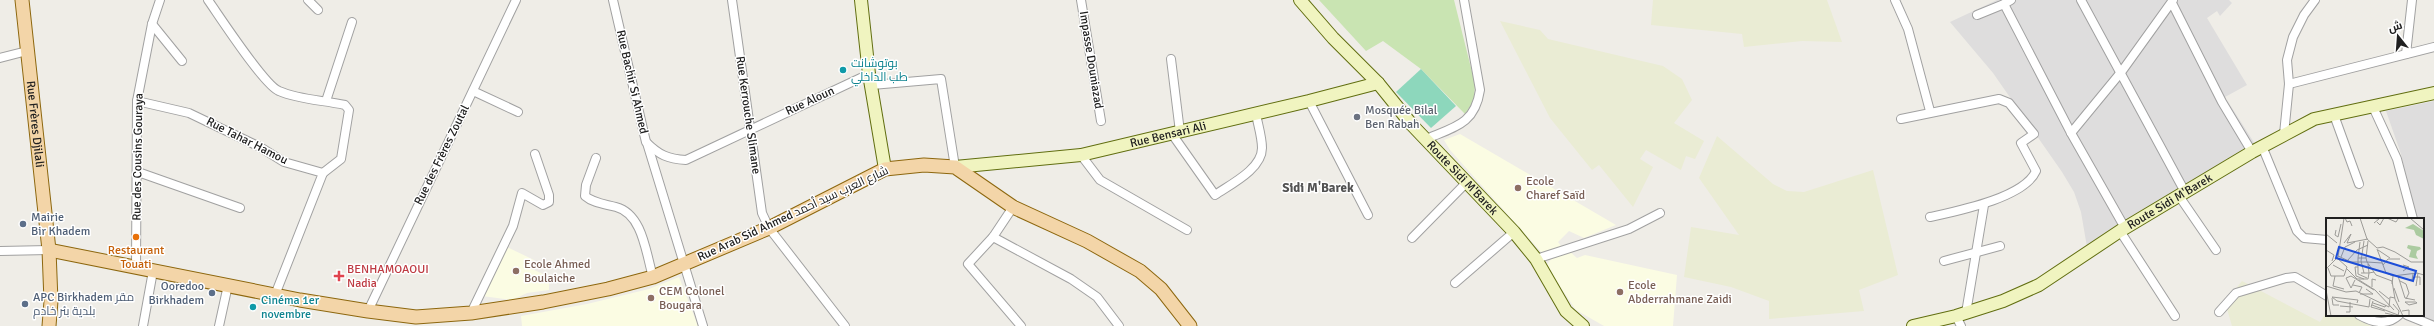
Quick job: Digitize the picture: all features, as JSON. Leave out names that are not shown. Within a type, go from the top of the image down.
[{"type":"main road","name":"Rue Frères Djilali","points":[[22,0],[49,250],[52,300],[49,326]]},
{"type":"main road","name":"Rue Arab Sid Ahmed شارع العرب سيد أحمد","points":[[49,250],[153,272],[275,295],[368,310],[416,317],[471,313],[543,302],[608,289],[653,277],[683,266],[769,228],[885,169],[902,166],[955,167]]},
{"type":"main road","points":[[955,167],[1013,207],[1087,241],[1140,270],[1161,289],[1190,326]]},
{"type":"street","name":"Rue des Cousins Gouraya","points":[[136,268],[138,172],[137,101],[152,24],[160,0]]},
{"type":"street","points":[[208,0],[258,70],[277,90],[297,97],[345,105],[349,110],[341,159],[323,173],[275,295]]},
{"type":"street","points":[[308,0],[318,10]]},
{"type":"street","name":"Rue des Frères Zoutal","points":[[368,310],[516,0]]},
{"type":"street","name":"Rue Bachir Si Ahmed","points":[[613,0],[646,142],[657,154],[670,160],[686,160],[750,129]]},
{"type":"street","name":"Rue Kerrouche Slimane","points":[[732,0],[762,213],[769,228],[845,326]]},
{"type":"street","points":[[860,0],[870,79],[885,169]]},
{"type":"street","name":"Impasse Douniazad","points":[[1081,0],[1101,120]]},
{"type":"street","name":"Route Sidi M'Barek","points":[[1300,0],[1333,38],[1378,83],[1426,140],[1514,232],[1536,260],[1566,311],[1583,326]]},
{"type":"street","points":[[1426,140],[1467,119],[1473,114],[1478,104],[1480,90],[1464,0]]},
{"type":"street","points":[[1895,0],[1908,29],[1930,112]]},
{"type":"street","points":[[2081,0],[2122,71],[2182,194],[2216,250]]},
{"type":"street","points":[[2284,134],[2289,84],[2287,60],[2293,37],[2304,15],[2315,0]]},
{"type":"street","points":[[2406,54],[2412,0]]},
{"type":"street","points":[[2071,133],[2122,71],[2173,1],[2222,102],[2257,149],[2297,231],[2304,238],[2326,240]]},
{"type":"street","points":[[1977,15],[2007,2],[2071,133],[2123,229],[2175,316]]},
{"type":"street","points":[[326,101],[352,22]]},
{"type":"street","points":[[152,24],[182,61]]},
{"type":"street","points":[[2289,84],[2434,48]]},
{"type":"street","points":[[0,58],[27,51]]},
{"type":"street","points":[[1171,59],[1176,133],[1215,195],[1254,166],[1260,158],[1262,148],[1256,114]]},
{"type":"street","name":"Rue Aloun","points":[[750,129],[870,79],[942,79],[955,167]]},
{"type":"street","name":"Rue Bensari Ali","points":[[955,167],[1081,155],[1256,114],[1378,83]]},
{"type":"street","points":[[473,91],[518,112]]},
{"type":"street","name":"Route Sidi M'Barek","points":[[1913,326],[1961,318],[2010,299],[2039,285],[2123,229],[2257,149],[2314,119],[2434,93]]},
{"type":"street","points":[[1900,119],[1999,99],[2004,100],[2034,134],[2021,143],[2035,166],[2036,171],[2034,176],[2028,182],[1984,205],[1930,217]]},
{"type":"street","name":"Rue Tahar Hamou","points":[[137,101],[189,113],[260,146],[284,162],[323,173]]},
{"type":"street","points":[[1308,101],[1368,215]]},
{"type":"street","points":[[2373,107],[2397,159],[2412,218]]},
{"type":"street","points":[[2334,115],[2359,184]]},
{"type":"street","points":[[646,142],[683,266],[703,326]]},
{"type":"street","points":[[471,313],[513,226],[522,193],[543,205],[549,202],[549,195],[535,154]]},
{"type":"street","points":[[1081,155],[1100,180],[1187,230]]},
{"type":"street","points":[[596,158],[586,185],[585,196],[590,200],[619,207],[636,220],[653,277]]},
{"type":"street","points":[[138,172],[240,208]]},
{"type":"street","points":[[1412,238],[1467,182]]},
{"type":"street","points":[[1961,318],[1984,205]]},
{"type":"street","points":[[1013,207],[993,237],[968,264],[1021,326]]},
{"type":"street","points":[[1536,260],[1629,229],[1660,213]]},
{"type":"street","points":[[1454,283],[1514,232]]},
{"type":"street","points":[[993,237],[1071,279],[1097,297],[1119,326]]},
{"type":"street","points":[[1944,261],[2000,246]]},
{"type":"street","points":[[0,251],[49,250]]},
{"type":"street","points":[[143,326],[153,272]]},
{"type":"street","points":[[2218,312],[2236,293],[2286,278],[2295,277],[2326,295]]},
{"type":"street","points":[[219,326],[228,285]]},
{"type":"street","points":[[2361,316],[2375,323],[2394,320],[2398,316]]},
{"type":"street","points":[[2409,316],[2434,326]]},
{"type":"shaded area","points":[[1653,0],[1827,0],[1842,42],[1802,41],[1744,47],[1742,34],[1651,25]]},
{"type":"shaded area","points":[[1997,0],[2229,0],[2232,3],[2220,16],[2217,11],[2207,18],[2247,85],[2225,97],[2255,144],[2087,247],[2081,212],[2074,192],[2062,172],[1993,73],[1950,22]]},
{"type":"shaded area","points":[[1500,21],[1540,30],[1548,39],[1663,66],[1682,79],[1692,100],[1674,123],[1704,141],[1695,159],[1686,156],[1681,170],[1646,150],[1640,159],[1653,167],[1633,207],[1599,165],[1592,170],[1550,118]]},
{"type":"shaded area","points":[[2434,101],[2434,322],[2419,316],[2424,316],[2424,218],[2416,218],[2401,154],[2386,111]]},
{"type":"shaded area","name":"Ecole Charef Saïd","points":[[1460,134],[1616,225],[1584,238],[1569,231],[1558,242],[1561,246],[1542,253],[1450,150],[1444,140]]},
{"type":"shaded area","points":[[1717,136],[1773,184],[1787,191],[1804,192],[1873,170],[1898,275],[1859,290],[1864,311],[1769,319],[1769,301],[1731,287],[1684,277],[1691,227],[1739,235],[1699,178]]},
{"type":"shaded area","name":"Ecole Ahmed Boulaiche","points":[[507,247],[534,260],[528,267],[549,277],[549,290],[527,293],[512,300],[482,296]]},
{"type":"shaded area","name":"Ecole Abderrahmane Zaidi","points":[[1567,249],[1577,258],[1585,255],[1677,275],[1673,326],[1604,326],[1576,310],[1546,266],[1552,258]]},
{"type":"shaded area","name":"CEM Colonel Bougara","points":[[679,277],[698,326],[522,326],[521,316],[587,304],[649,289]]},
{"type":"shaded area","points":[[2242,281],[2320,322],[2326,313],[2326,316],[2354,316],[2371,326],[2232,326],[2225,302]]},
{"type":"green space","points":[[1319,0],[1454,0],[1475,84],[1474,100],[1465,114],[1421,69],[1383,41],[1366,51]]},
{"type":"green space","points":[[1421,69],[1456,106],[1431,128],[1396,92]]},
{"type":"place","name":"بوتوشانت طب الداخلي","points":[[843,70]]},
{"type":"place","name":"Mosquée Bilal Ben Rabah","points":[[1357,117]]},
{"type":"place","name":"Ecole Charef Saïd","points":[[1518,188]]},
{"type":"place","name":"Mairie Bir Khadem","points":[[23,224]]},
{"type":"place","name":"Restaurant Touati","points":[[136,237]]},
{"type":"place","name":"Ecole Ahmed Boulaiche","points":[[516,271]]},
{"type":"place","name":"BENHAMOAOUI Nadia","points":[[339,276]]},
{"type":"place","name":"Ecole Abderrahmane Zaidi","points":[[1620,292]]},
{"type":"place","name":"Ooredoo Birkhadem","points":[[212,293]]},
{"type":"place","name":"CEM Colonel Bougara","points":[[651,298]]},
{"type":"place","name":"APC Birkhadem مقر بلدية بئر خادم","points":[[25,304]]},
{"type":"place","name":"Cinéma 1er novembre","points":[[253,307]]},
{"type":"district","name":"Sidi M'Barek","points":[[1318,188]]}]
